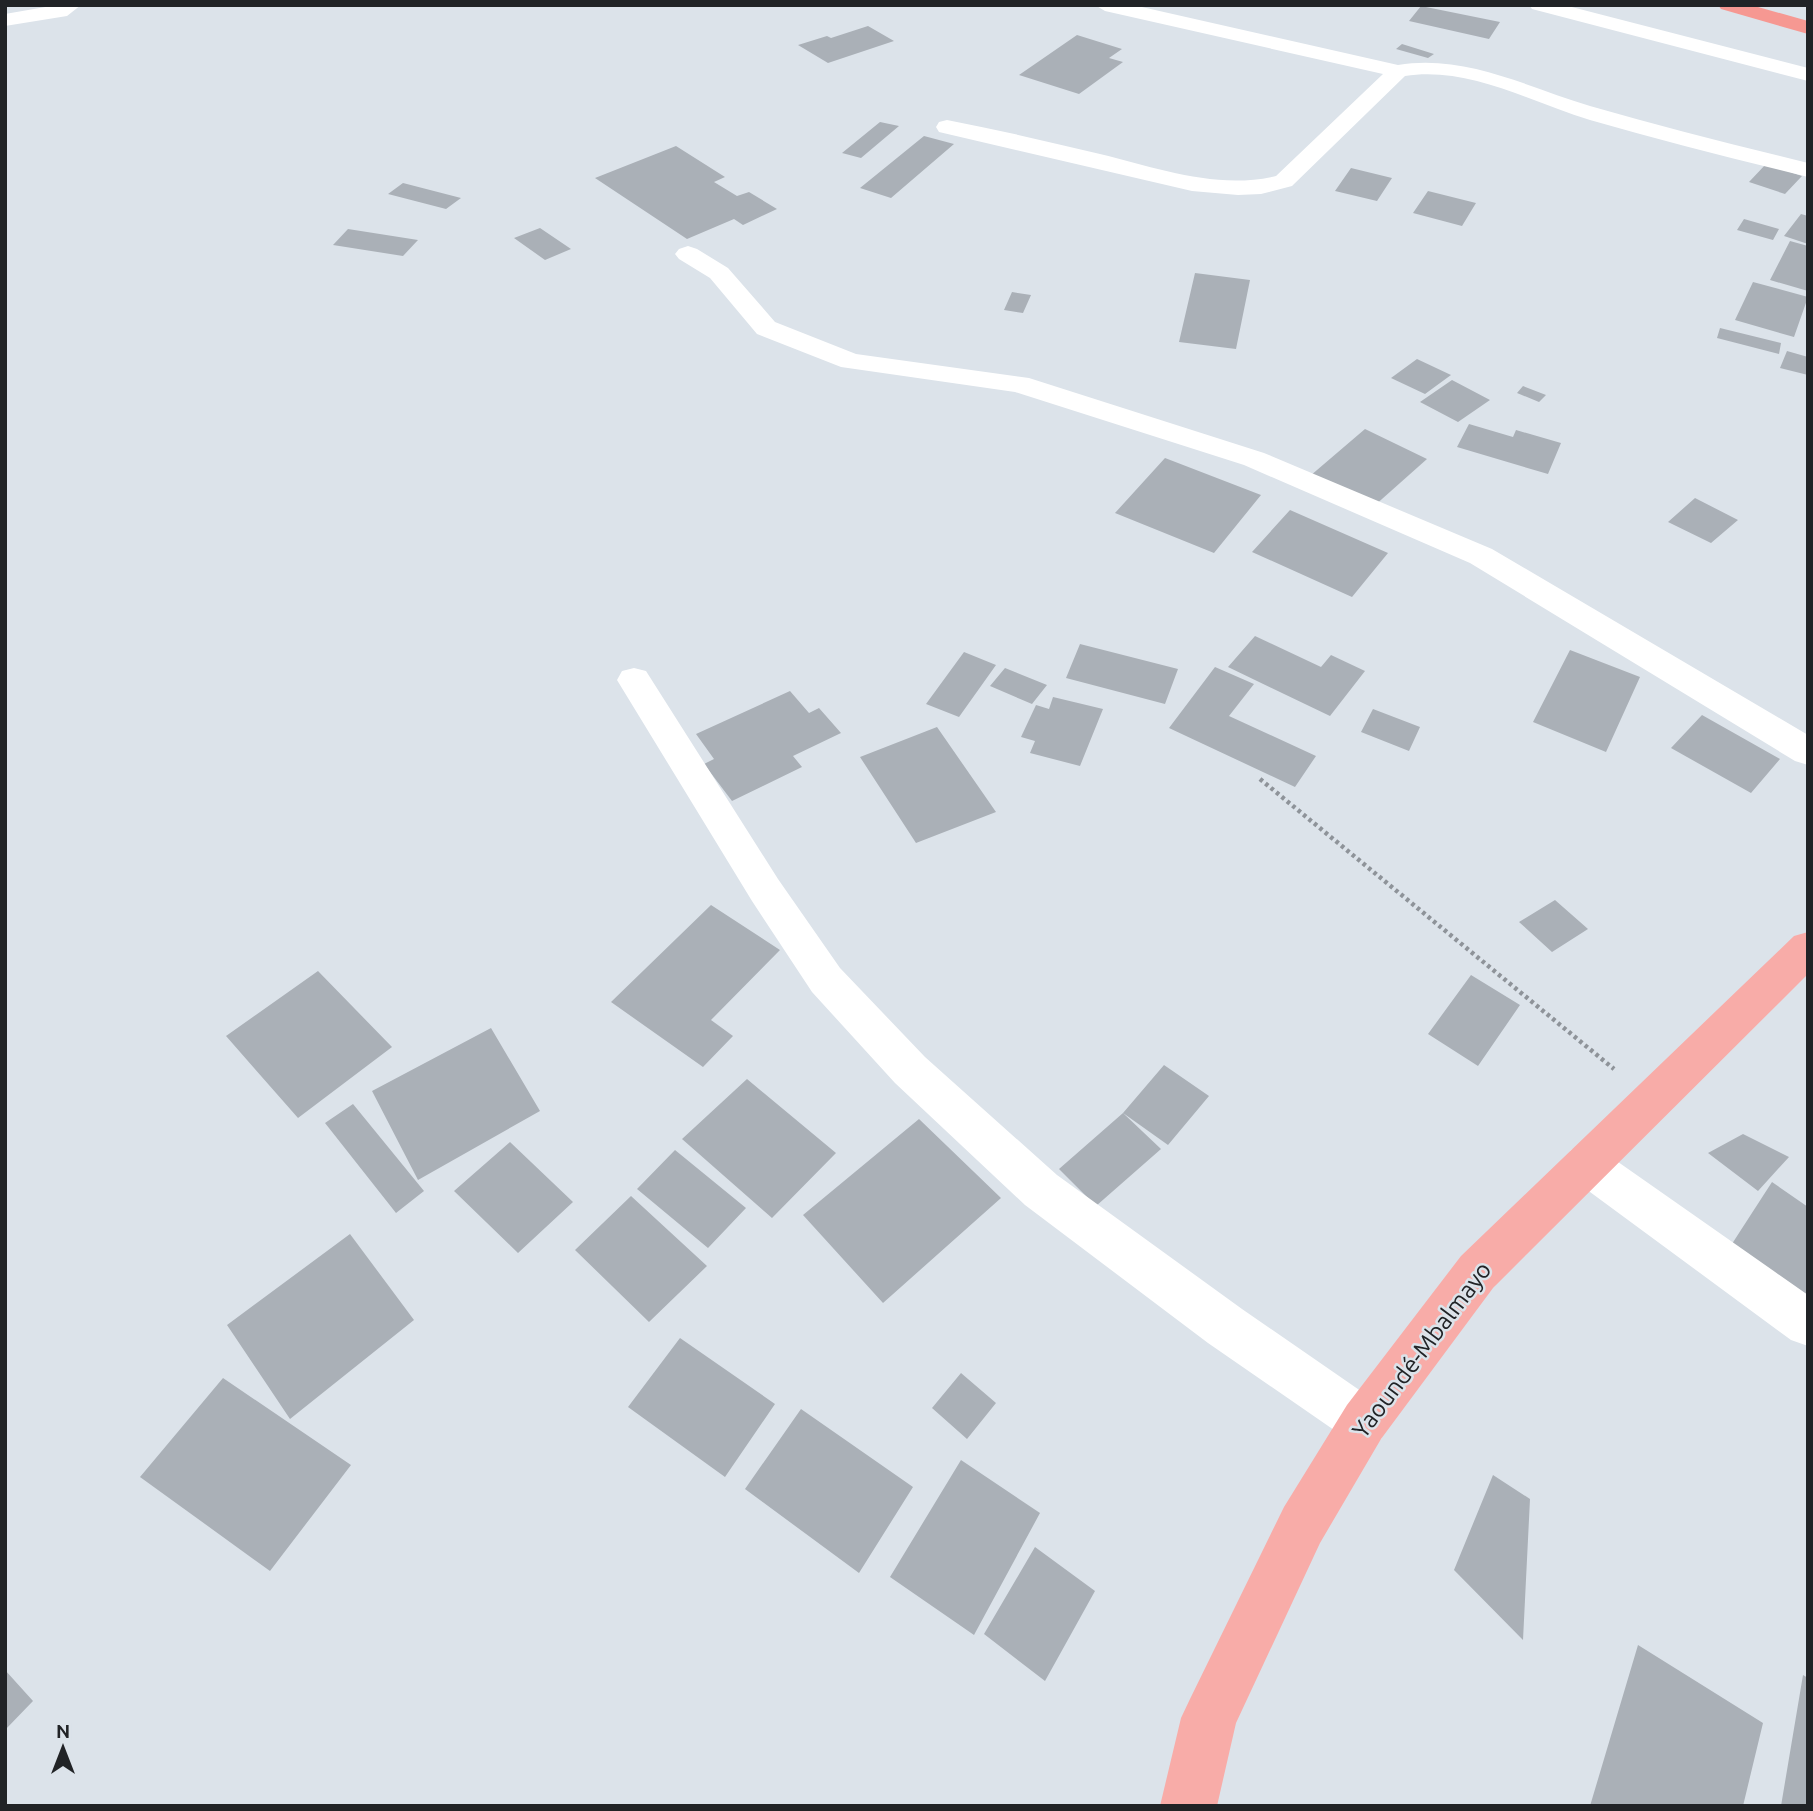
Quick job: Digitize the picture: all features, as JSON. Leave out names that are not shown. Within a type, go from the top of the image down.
[{"type":"highway","points":[[1728,5],[1808,28]]},
{"type":"highway","points":[[1783,5],[1808,11]]},
{"type":"highway","name":"Yaoundé-Mbalmayo","points":[[1188,1806],[1209,1718],[1302,1525],[1364,1422],[1477,1272],[1808,948]]},
{"type":"street","points":[[5,20],[60,12],[71,5]]},
{"type":"street","points":[[1105,5],[1398,71]]},
{"type":"street","points":[[1539,5],[1808,75]]},
{"type":"street","points":[[947,128],[999,136],[1211,188],[1267,187],[1284,181],[1398,71],[1414,66],[1440,68],[1493,81],[1572,108],[1808,170]]},
{"type":"street","points":[[688,254],[719,273],[766,328],[850,361],[1032,388],[1254,459],[1481,556],[1808,752]]},
{"type":"street","points":[[634,680],[765,890],[826,979],[910,1070],[1041,1191],[1226,1326],[1364,1422]]},
{"type":"street","points":[[1586,1164],[1808,1323]]},
{"type":"path","points":[[1260,779],[1652,1100]]},
{"type":"building","points":[[1421,6],[1500,22],[1489,39],[1409,21]]},
{"type":"building","points":[[868,26],[894,41],[828,63],[798,45],[827,36],[831,38]]},
{"type":"building","points":[[1077,35],[1122,49],[1109,58],[1123,62],[1079,94],[1019,75]]},
{"type":"building","points":[[1402,44],[1434,54],[1428,58],[1396,49]]},
{"type":"building","points":[[880,122],[899,126],[861,158],[842,153]]},
{"type":"building","points":[[924,136],[954,144],[891,198],[860,188]]},
{"type":"building","points":[[676,146],[725,177],[714,182],[737,196],[749,192],[777,209],[743,225],[734,219],[687,239],[595,178]]},
{"type":"building","points":[[1766,164],[1802,176],[1785,194],[1749,182]]},
{"type":"building","points":[[1351,168],[1392,178],[1377,201],[1335,191]]},
{"type":"building","points":[[403,183],[461,198],[446,209],[388,194]]},
{"type":"building","points":[[1428,191],[1476,203],[1462,226],[1413,213]]},
{"type":"building","points":[[1801,214],[1808,216],[1808,244],[1784,236]]},
{"type":"building","points":[[1744,219],[1779,229],[1773,240],[1737,230]]},
{"type":"building","points":[[540,228],[571,249],[545,260],[514,238]]},
{"type":"building","points":[[348,229],[418,240],[403,256],[333,245]]},
{"type":"building","points":[[1790,241],[1808,246],[1808,291],[1770,280]]},
{"type":"building","points":[[1195,273],[1250,280],[1236,349],[1179,342]]},
{"type":"building","points":[[1753,282],[1808,297],[1794,337],[1735,320]]},
{"type":"building","points":[[1012,292],[1031,295],[1023,313],[1004,310]]},
{"type":"building","points":[[1720,328],[1781,343],[1779,354],[1717,338]]},
{"type":"building","points":[[1787,351],[1808,357],[1808,375],[1780,368]]},
{"type":"building","points":[[1417,359],[1451,375],[1425,394],[1391,378]]},
{"type":"building","points":[[1452,380],[1490,400],[1458,422],[1420,402]]},
{"type":"building","points":[[1523,386],[1546,395],[1539,402],[1517,393]]},
{"type":"building","points":[[1469,424],[1513,437],[1516,430],[1561,443],[1548,474],[1457,447]]},
{"type":"building","points":[[1365,429],[1427,459],[1373,507],[1310,476]]},
{"type":"building","points":[[1165,458],[1261,495],[1214,553],[1115,513]]},
{"type":"building","points":[[1695,498],[1738,520],[1711,543],[1668,522]]},
{"type":"building","points":[[1290,510],[1388,553],[1352,597],[1252,552]]},
{"type":"building","points":[[1255,636],[1321,667],[1331,655],[1365,671],[1330,716],[1228,667]]},
{"type":"building","points":[[1080,644],[1178,669],[1165,704],[1066,678]]},
{"type":"building","points":[[1570,650],[1640,677],[1606,752],[1533,722]]},
{"type":"building","points":[[964,652],[996,665],[959,717],[926,704]]},
{"type":"building","points":[[1215,667],[1254,684],[1229,716],[1316,756],[1295,787],[1169,728]]},
{"type":"building","points":[[1005,668],[1047,685],[1032,704],[990,686]]},
{"type":"building","points":[[790,691],[809,713],[819,708],[841,733],[793,756],[802,767],[732,801],[704,764],[714,759],[696,734]]},
{"type":"building","points":[[1053,697],[1103,709],[1080,766],[1030,753],[1035,741],[1021,737],[1036,705],[1049,709]]},
{"type":"building","points":[[1373,709],[1420,727],[1409,751],[1361,732]]},
{"type":"building","points":[[1702,715],[1780,759],[1751,793],[1671,748]]},
{"type":"building","points":[[937,727],[996,812],[916,843],[860,757]]},
{"type":"building","points":[[1555,900],[1588,929],[1552,952],[1519,922]]},
{"type":"building","points":[[711,905],[780,950],[711,1020],[733,1036],[703,1067],[611,1002]]},
{"type":"building","points":[[318,971],[392,1047],[298,1118],[226,1036]]},
{"type":"building","points":[[1471,975],[1520,1005],[1478,1066],[1428,1034]]},
{"type":"building","points":[[491,1028],[540,1111],[418,1180],[372,1091]]},
{"type":"building","points":[[1164,1065],[1209,1096],[1168,1145],[1123,1113]]},
{"type":"building","points":[[747,1079],[836,1153],[772,1218],[682,1139]]},
{"type":"building","points":[[353,1104],[424,1191],[396,1213],[325,1123]]},
{"type":"building","points":[[1123,1113],[1161,1149],[1096,1206],[1059,1169]]},
{"type":"building","points":[[919,1119],[1001,1198],[883,1303],[803,1215]]},
{"type":"building","points":[[1743,1134],[1789,1157],[1758,1191],[1708,1153]]},
{"type":"building","points":[[510,1142],[573,1202],[518,1253],[454,1191]]},
{"type":"building","points":[[675,1150],[746,1208],[708,1248],[637,1189]]},
{"type":"building","points":[[1772,1182],[1808,1207],[1808,1306],[1728,1250]]},
{"type":"building","points":[[631,1196],[707,1266],[649,1322],[575,1250]]},
{"type":"building","points":[[350,1234],[414,1320],[290,1419],[227,1325]]},
{"type":"building","points":[[680,1338],[775,1404],[725,1477],[628,1407]]},
{"type":"building","points":[[961,1373],[996,1403],[967,1439],[932,1408]]},
{"type":"building","points":[[223,1378],[351,1465],[270,1571],[140,1477]]},
{"type":"building","points":[[801,1409],[913,1487],[859,1573],[745,1489]]},
{"type":"building","points":[[961,1460],[1040,1513],[974,1635],[890,1577]]},
{"type":"building","points":[[1493,1475],[1530,1499],[1523,1640],[1454,1570]]},
{"type":"building","points":[[1035,1547],[1095,1591],[1045,1681],[984,1634]]},
{"type":"building","points":[[1638,1645],[1763,1723],[1743,1806],[1590,1806]]},
{"type":"building","points":[[5,1670],[33,1701],[5,1730]]},
{"type":"building","points":[[1803,1675],[1808,1678],[1808,1806],[1781,1806]]}]
